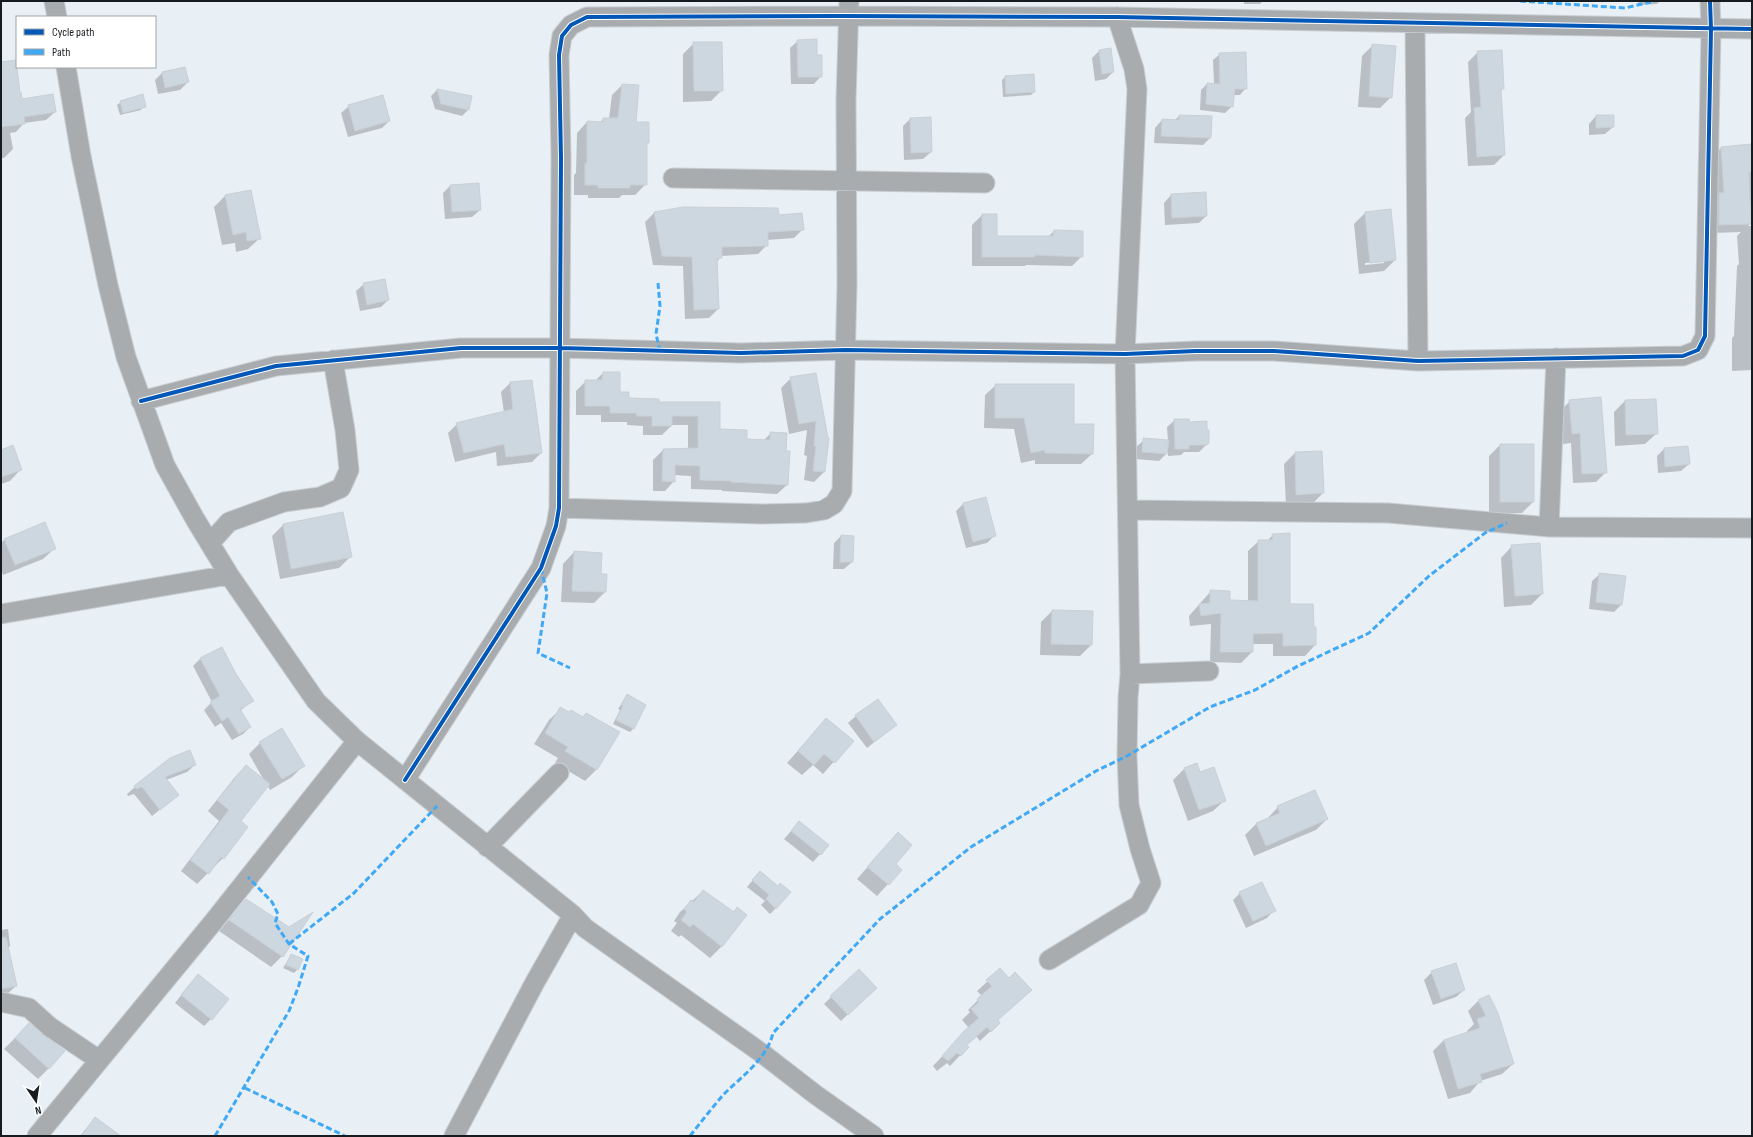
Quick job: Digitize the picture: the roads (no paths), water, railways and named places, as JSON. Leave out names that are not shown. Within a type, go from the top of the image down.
[{"type":"street","points":[[54,1],[57,16]]},
{"type":"street","points":[[141,400],[276,366],[461,348],[561,348],[741,353],[845,350],[1125,354],[1196,351],[1274,351],[1418,361],[1683,356],[1698,350],[1705,336],[1711,29],[1710,1]]},
{"type":"street","points":[[405,780],[540,568],[556,526],[559,508],[561,348],[561,158],[559,54],[562,36],[571,25],[587,17],[849,8],[1117,18],[1752,29]]},
{"type":"street","points":[[559,508],[762,514],[806,513],[824,510],[834,504],[842,491],[847,284],[846,180],[849,8]]},
{"type":"street","points":[[1049,960],[1139,905],[1151,883],[1140,849],[1129,805],[1127,756],[1130,674],[1129,510],[1125,354],[1136,89],[1134,69],[1117,18]]},
{"type":"street","points":[[1416,24],[1418,361]]},
{"type":"street","points":[[66,68],[108,285],[126,357],[165,465],[229,575],[316,700],[357,741],[573,915],[585,928],[763,1054],[816,1095],[874,1136]]},
{"type":"street","points":[[673,178],[986,183]]},
{"type":"street","points":[[1550,527],[1556,358]]},
{"type":"street","points":[[210,543],[229,522],[284,502],[320,497],[341,488],[349,470],[345,430],[333,360]]},
{"type":"street","points":[[1129,510],[1388,513],[1550,527],[1752,528]]},
{"type":"street","points":[[1,614],[229,575]]},
{"type":"street","points":[[1130,674],[1209,671]]},
{"type":"street","points":[[37,1136],[214,921],[357,741]]},
{"type":"street","points":[[487,847],[559,773]]},
{"type":"street","points":[[454,1136],[534,984],[573,915]]},
{"type":"street","points":[[1,1002],[29,1008],[50,1027],[99,1060]]}]
